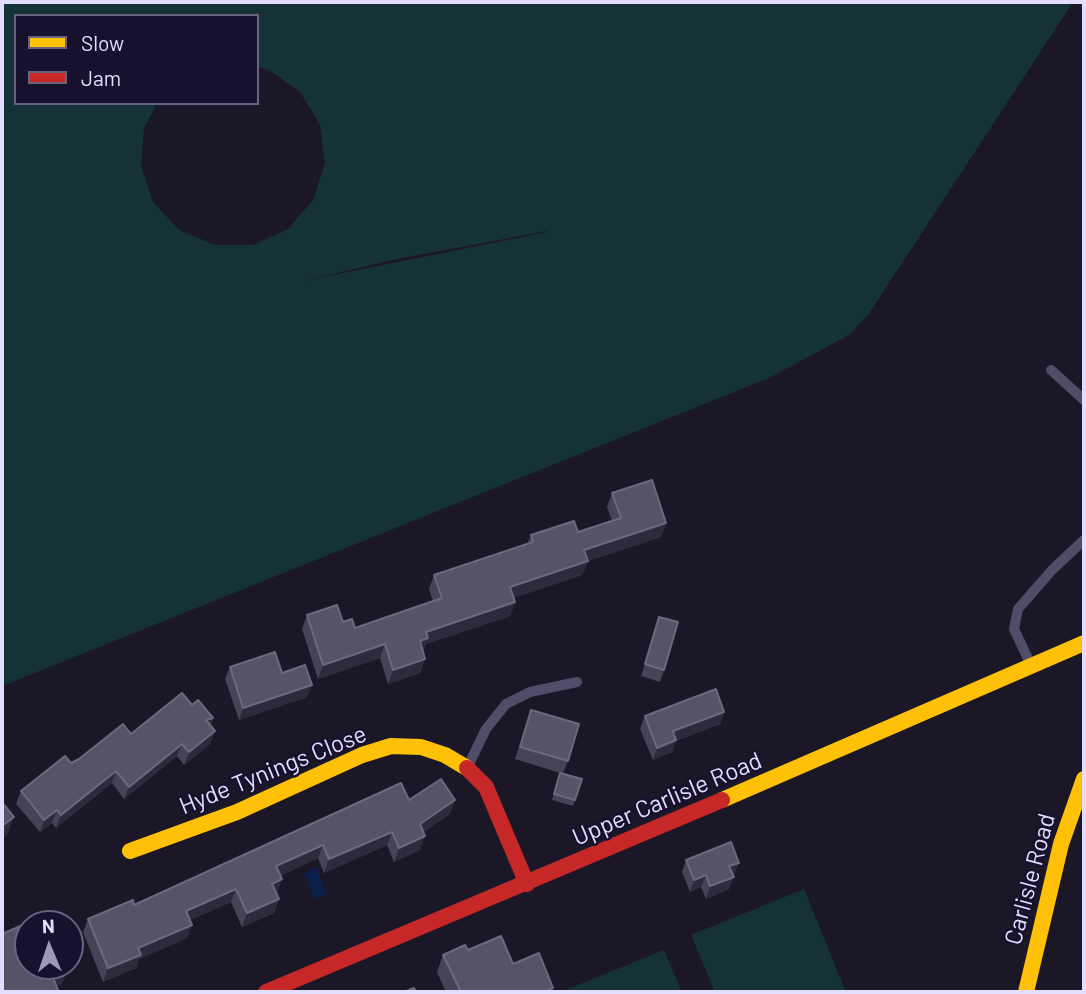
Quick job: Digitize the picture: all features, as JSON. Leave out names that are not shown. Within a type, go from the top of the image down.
[{"type":"street","name":"Upper Carlisle Road","points":[[266,992],[527,884],[1084,643]]},
{"type":"street","name":"Hyde Tynings Close","points":[[130,851],[237,812],[362,755],[391,746],[421,747],[445,755],[467,768],[486,787],[527,884]]},
{"type":"street","name":"Carlisle Road","points":[[1026,992],[1060,844],[1084,779]]},
{"type":"lane","points":[[1051,370],[1084,400]]},
{"type":"lane","points":[[1031,666],[1014,629],[1018,609],[1052,570],[1084,540]]},
{"type":"lane","points":[[467,768],[486,729],[506,704],[530,692],[577,681]]},
{"type":"green space","points":[[2,2],[1073,2],[868,315],[849,335],[769,378],[2,686]],"holes":[[[14,14],[259,14],[259,68],[269,70],[300,92],[320,125],[325,163],[313,200],[288,229],[253,245],[215,245],[179,230],[153,202],[141,166],[144,128],[156,105],[14,105]],[[547,232],[303,281],[397,259]]]},
{"type":"green space","points":[[804,889],[846,992],[715,992],[691,935]]},
{"type":"green space","points":[[664,950],[682,992],[568,992],[568,989]]},
{"type":"water","points":[[316,867],[327,895],[314,900],[307,878],[302,875]]},
{"type":"building","points":[[652,480],[666,523],[584,550],[588,561],[510,587],[515,602],[426,632],[428,638],[420,641],[425,659],[393,670],[385,644],[323,665],[307,615],[337,605],[343,622],[352,619],[355,628],[442,598],[434,575],[533,542],[531,535],[574,521],[578,532],[621,518],[612,493]]},
{"type":"building","points":[[659,617],[678,622],[664,670],[645,664]]},
{"type":"building","points":[[275,652],[282,673],[305,665],[312,685],[243,708],[230,667]]},
{"type":"building","points":[[716,689],[724,712],[673,731],[676,740],[657,748],[645,716]]},
{"type":"building","points":[[182,693],[192,705],[198,700],[213,718],[206,720],[215,731],[189,752],[182,744],[129,787],[116,771],[61,815],[57,810],[44,820],[21,791],[65,756],[71,763],[79,759],[123,724],[131,734]]},
{"type":"building","points":[[531,710],[579,724],[568,761],[520,747]]},
{"type":"building","points":[[560,773],[582,779],[575,800],[554,794]]},
{"type":"building","points":[[441,779],[455,800],[420,824],[425,836],[399,848],[392,832],[329,859],[323,845],[276,866],[282,879],[272,884],[279,899],[247,913],[236,889],[186,911],[192,925],[138,948],[141,955],[108,968],[88,919],[133,900],[134,905],[401,783],[409,800]]},
{"type":"building","points":[[2,802],[14,817],[2,826]]},
{"type":"building","points":[[731,842],[739,863],[729,866],[734,877],[710,886],[706,875],[694,880],[686,860]]},
{"type":"building","points":[[14,929],[14,980],[54,980],[58,990],[2,992],[2,934]]},
{"type":"building","points":[[501,936],[513,964],[539,953],[553,988],[543,992],[461,992],[443,955],[465,945],[468,950]]},
{"type":"traffic: slow","points":[[722,800],[1084,643]]},
{"type":"traffic: slow","points":[[130,851],[237,812],[362,755],[391,746],[421,747],[445,755],[467,768]]},
{"type":"traffic: slow","points":[[1026,992],[1061,844],[1084,779]]},
{"type":"traffic: jam","points":[[467,768],[486,787],[527,884]]},
{"type":"traffic: jam","points":[[266,992],[722,800]]}]
